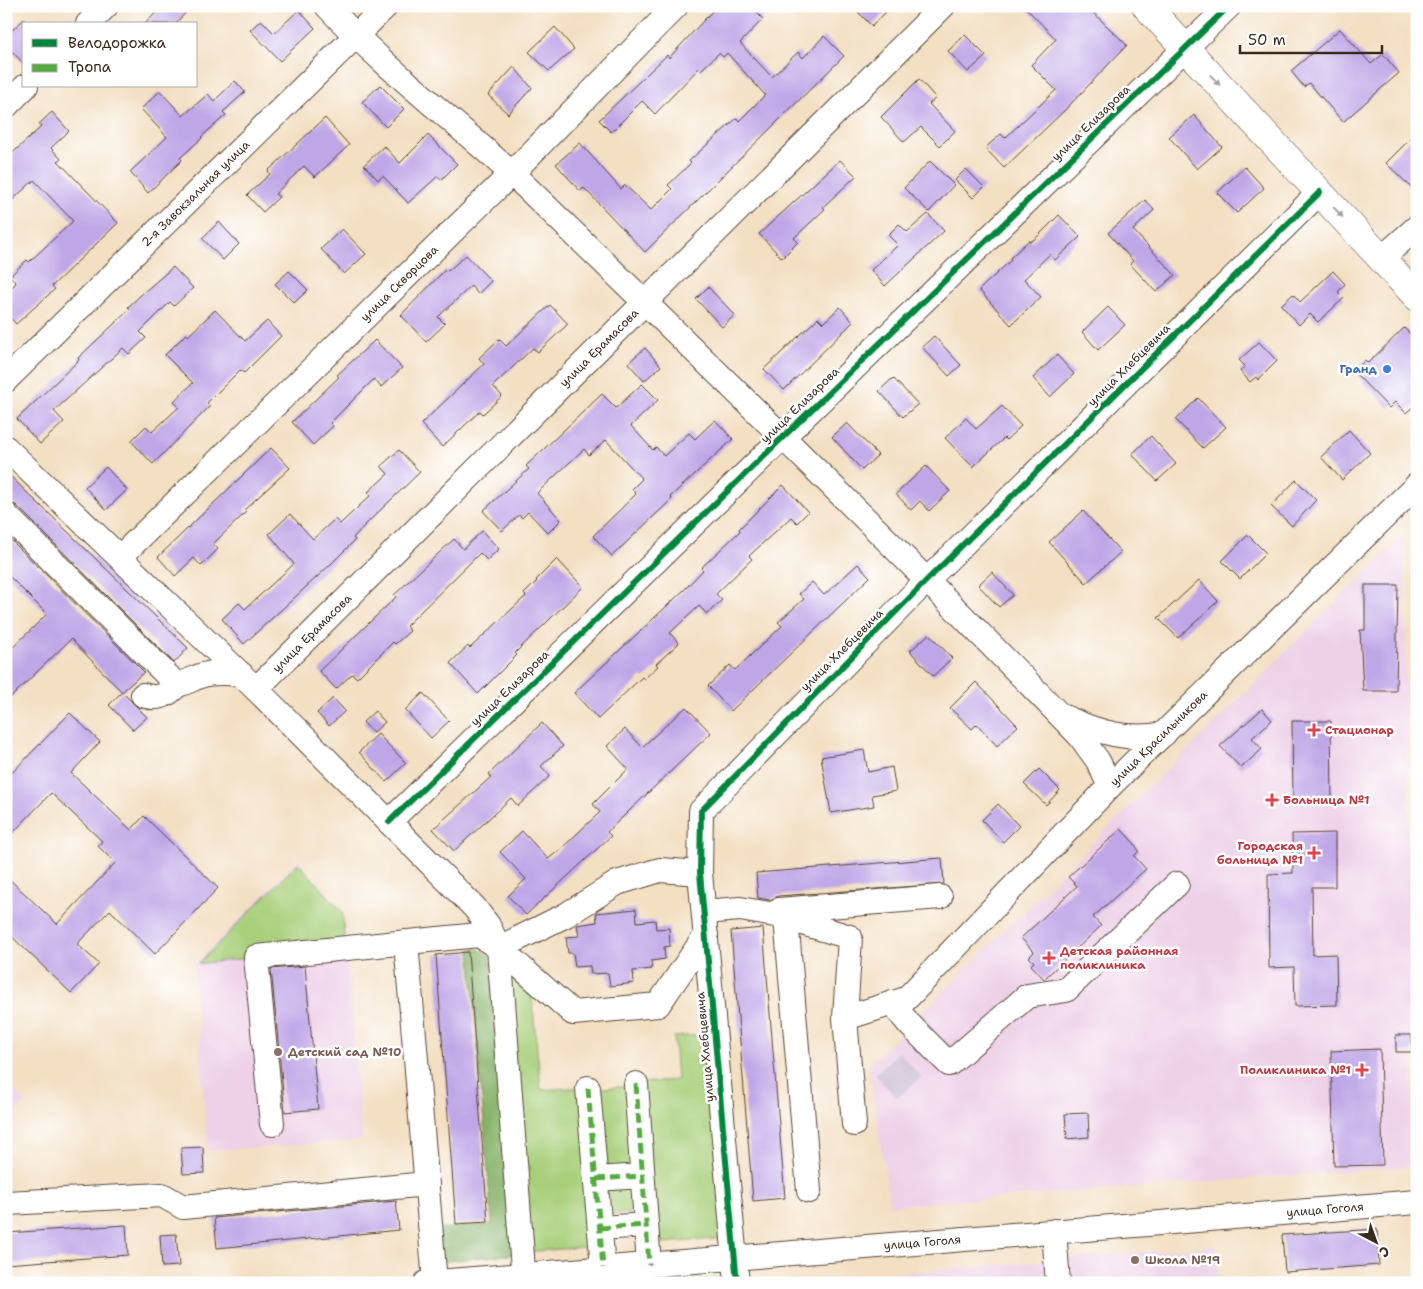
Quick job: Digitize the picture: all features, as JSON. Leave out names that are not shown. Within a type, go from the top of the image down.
[{"type":"main road","points":[[1146,6],[1417,297]]},
{"type":"street","points":[[90,22],[106,6]]},
{"type":"street","points":[[327,6],[355,37],[512,173],[784,436],[1059,714],[1085,742],[1110,786]]},
{"type":"street","name":"2-я Завокзальная улица","points":[[6,380],[386,6]]},
{"type":"street","name":"улица Скворцова","points":[[120,557],[512,173],[676,6]]},
{"type":"street","name":"улица Ерамасова","points":[[249,682],[644,301],[943,6]]},
{"type":"street","name":"улица Елизарова","points":[[389,822],[784,436],[1229,6]]},
{"type":"street","points":[[6,106],[24,88]]},
{"type":"street","name":"улица Хлебцевича","points":[[737,1283],[700,873],[701,811],[927,580],[1320,192]]},
{"type":"street","points":[[1382,258],[1417,227]]},
{"type":"street","points":[[6,448],[249,682],[474,907],[488,925],[499,948],[523,1279]]},
{"type":"street","name":"улица Красильникова","points":[[899,1001],[1110,786],[1417,485]]},
{"type":"street","points":[[6,515],[177,685]]},
{"type":"street","points":[[143,694],[150,697],[162,696],[171,692],[177,685],[188,683],[200,676],[223,672],[249,682]]},
{"type":"street","points":[[1059,714],[1120,736],[1145,738],[1164,734]]},
{"type":"street","points":[[499,948],[566,915],[616,883],[660,870],[700,873]]},
{"type":"street","points":[[845,1018],[899,1001],[950,1064],[1027,996],[1066,990],[1177,884]]},
{"type":"street","points":[[758,912],[940,897]]},
{"type":"street","points":[[272,1124],[256,957],[479,935],[499,948],[573,1013],[658,1005],[705,923],[740,909],[786,918],[850,937],[845,1018],[854,1124]]},
{"type":"street","points":[[786,918],[809,1191]]},
{"type":"street","points":[[406,942],[427,1184],[431,1282]]},
{"type":"street","points":[[636,1084],[648,1264]]},
{"type":"street","points":[[588,1088],[603,1268]]},
{"type":"street","points":[[596,1179],[642,1176]]},
{"type":"street","points":[[6,1203],[162,1195],[183,1207],[427,1184]]},
{"type":"street","name":"улица Гоголя","points":[[431,1282],[523,1279],[648,1264],[1417,1202]]},
{"type":"street","points":[[600,1228],[646,1225]]},
{"type":"street","points":[[1054,1231],[1058,1283]]},
{"type":"shaded area","name":"Больница №1","points":[[1404,535],[1413,1166],[890,1206],[869,1065]]},
{"type":"shaded area","name":"Детский сад №10","points":[[298,860],[343,911],[362,1140],[208,1151],[194,965]]},
{"type":"shaded area","points":[[899,1052],[921,1077],[897,1098],[875,1074]]},
{"type":"shaded area","points":[[6,1083],[26,1102],[6,1122]]},
{"type":"shaded area","name":"Школа №19","points":[[1215,1246],[1219,1283],[894,1283],[893,1274]]},
{"type":"green space","points":[[298,863],[342,911],[345,946],[198,964]]},
{"type":"green space","points":[[473,948],[481,950],[490,957],[518,1254],[437,1262],[434,1229],[492,1224],[470,950]]},
{"type":"green space","points":[[509,969],[531,988],[541,1090],[585,1087],[597,1246],[526,1252]]},
{"type":"green space","points":[[711,1034],[727,1238],[651,1244],[638,1083],[677,1080],[674,1037]]},
{"type":"green space","points":[[633,1086],[639,1172],[597,1175],[591,1089]]},
{"type":"green space","points":[[636,1180],[639,1212],[606,1215],[604,1182]]},
{"type":"green space","points":[[728,1277],[732,1283],[652,1283]]},
{"type":"building","points":[[162,6],[192,6],[177,22],[147,22]]},
{"type":"building","points":[[717,6],[750,6],[763,19],[740,43],[772,77],[798,52],[803,58],[824,36],[844,56],[645,252],[584,188],[580,191],[556,164],[580,143],[621,189],[625,185],[651,210],[672,189],[668,185],[691,163],[689,161],[737,118],[739,121],[765,95],[727,53],[723,57],[719,53],[701,70],[699,68],[655,114],[642,101],[611,132],[599,120],[667,55],[669,58]]},
{"type":"building","points":[[852,6],[892,6],[872,26]]},
{"type":"building","points":[[1024,6],[1086,6],[1127,45],[1065,110],[1004,168],[985,148],[1001,134],[1005,138],[1056,90],[1031,65],[1056,39]]},
{"type":"building","points":[[299,10],[315,28],[280,61],[250,30],[261,20],[274,33]]},
{"type":"building","points":[[24,19],[24,22],[22,22],[22,62],[6,45],[6,36]]},
{"type":"building","points":[[555,27],[574,49],[549,71],[529,52]]},
{"type":"building","points":[[1340,29],[1371,64],[1383,54],[1399,73],[1343,122],[1309,83],[1304,87],[1291,71]]},
{"type":"building","points":[[965,35],[986,56],[968,72],[948,51]]},
{"type":"building","points":[[514,67],[532,88],[508,114],[488,95]]},
{"type":"building","points":[[919,79],[936,98],[929,104],[955,131],[940,146],[921,127],[904,142],[881,117]]},
{"type":"building","points":[[235,81],[245,92],[223,112],[226,115],[180,158],[182,160],[148,193],[130,172],[167,137],[141,109],[160,91],[183,116],[208,94],[214,101]]},
{"type":"building","points":[[380,85],[404,109],[386,127],[362,102]]},
{"type":"building","points":[[52,112],[69,131],[51,148],[61,159],[58,161],[118,223],[52,286],[55,289],[16,324],[6,313],[6,293],[16,283],[10,276],[27,260],[29,262],[73,221],[34,180],[6,206],[6,159],[41,127],[39,124]]},
{"type":"building","points":[[1194,115],[1222,147],[1197,169],[1169,137]]},
{"type":"building","points":[[325,118],[349,145],[315,177],[304,166],[275,194],[279,197],[263,212],[247,195],[270,174],[268,171]]},
{"type":"building","points":[[1417,132],[1417,193],[1386,163]]},
{"type":"building","points":[[428,135],[457,164],[441,180],[438,176],[408,203],[383,176],[378,180],[364,165],[384,146],[400,163]]},
{"type":"building","points":[[840,160],[856,176],[794,238],[798,242],[782,258],[759,234]]},
{"type":"building","points":[[930,161],[954,185],[929,212],[904,188]]},
{"type":"building","points":[[1245,167],[1264,188],[1237,213],[1217,193]]},
{"type":"building","points":[[966,169],[984,187],[973,198],[955,180]]},
{"type":"building","points":[[1145,200],[1154,210],[1133,230],[1175,275],[1156,292],[1130,264],[1133,261],[1108,233]]},
{"type":"building","points":[[928,214],[944,231],[885,286],[871,270],[898,245],[888,235],[899,224],[907,232]]},
{"type":"building","points":[[1059,215],[1080,237],[1055,260],[1050,254],[1024,279],[1041,297],[1011,325],[979,290],[1029,240],[1030,242],[1036,238]]},
{"type":"building","points":[[219,222],[239,244],[223,260],[202,238]]},
{"type":"building","points":[[342,229],[366,254],[344,274],[321,249]]},
{"type":"building","points":[[466,255],[491,281],[478,294],[471,286],[438,317],[445,324],[426,342],[401,315],[446,269],[448,271]]},
{"type":"building","points":[[173,267],[193,288],[174,306],[170,302],[140,332],[146,338],[129,354],[123,348],[54,411],[64,422],[40,444],[17,419],[130,309],[128,307]]},
{"type":"building","points":[[289,271],[308,290],[294,303],[275,284]]},
{"type":"building","points":[[1333,271],[1345,284],[1338,292],[1344,298],[1318,322],[1310,314],[1299,325],[1281,305],[1293,294],[1300,302]]},
{"type":"building","points":[[708,287],[735,315],[722,327],[696,299]]},
{"type":"building","points":[[550,305],[568,324],[538,352],[533,348],[493,386],[502,396],[483,414],[480,411],[442,447],[421,424],[484,364],[479,358],[499,339],[506,346]]},
{"type":"building","points":[[840,307],[853,322],[784,390],[764,369],[818,318],[823,323]]},
{"type":"building","points":[[1108,307],[1125,325],[1098,350],[1082,332]]},
{"type":"building","points":[[215,310],[245,341],[267,321],[281,336],[244,373],[240,370],[207,403],[210,406],[153,464],[131,441],[146,426],[152,432],[179,407],[174,401],[193,383],[165,355],[186,334],[188,336]]},
{"type":"building","name":"Гранд","points":[[1404,328],[1417,340],[1417,403],[1406,413],[1395,402],[1389,408],[1354,372],[1365,360],[1368,363]]},
{"type":"building","points":[[934,336],[961,365],[949,376],[922,347]]},
{"type":"building","points":[[375,340],[402,368],[381,387],[374,379],[330,423],[333,426],[313,445],[292,422],[339,377],[337,375]]},
{"type":"building","points":[[1259,342],[1277,361],[1258,380],[1256,377],[1250,382],[1240,371],[1245,366],[1239,360]]},
{"type":"building","points":[[645,348],[661,366],[644,381],[628,363]]},
{"type":"building","points":[[1057,355],[1074,374],[1050,397],[1033,378]]},
{"type":"building","points":[[893,378],[918,404],[903,417],[879,391]]},
{"type":"building","points":[[642,384],[658,400],[631,426],[653,450],[656,447],[664,456],[689,433],[695,439],[715,420],[733,439],[670,497],[672,499],[612,556],[593,536],[636,494],[632,489],[642,479],[606,440],[589,455],[584,449],[537,493],[561,520],[548,533],[528,512],[522,518],[519,515],[502,531],[483,511],[529,469],[526,466],[602,394],[616,408]]},
{"type":"building","points":[[1198,398],[1226,427],[1203,448],[1176,420]]},
{"type":"building","points":[[1002,406],[1021,426],[1006,440],[1004,438],[973,467],[945,438],[966,418],[976,429]]},
{"type":"building","points":[[847,423],[878,455],[862,470],[832,437]]},
{"type":"building","points":[[1349,430],[1370,453],[1342,480],[1321,457]]},
{"type":"building","points":[[1151,436],[1176,464],[1157,481],[1132,454]]},
{"type":"building","points":[[271,448],[290,468],[244,510],[246,512],[213,544],[218,549],[201,566],[194,558],[175,576],[158,557]]},
{"type":"building","points":[[399,450],[420,472],[365,525],[353,538],[355,540],[330,565],[244,644],[222,619],[239,603],[245,609],[294,564],[269,534],[290,514],[313,539],[335,519],[340,524],[371,495],[368,492],[388,474],[381,466]]},
{"type":"building","points":[[926,466],[950,491],[929,511],[920,501],[911,510],[896,494]]},
{"type":"building","points":[[106,467],[127,490],[106,510],[85,487]]},
{"type":"building","points":[[6,472],[188,648],[174,663],[16,505],[6,502]]},
{"type":"building","points":[[1296,480],[1316,500],[1292,526],[1271,506]]},
{"type":"building","points":[[783,485],[808,512],[797,523],[791,517],[749,556],[752,559],[716,594],[722,600],[707,614],[699,606],[670,633],[679,643],[656,664],[658,666],[644,679],[642,677],[598,719],[574,693],[684,590],[703,570],[701,568],[740,531],[739,529]]},
{"type":"building","points":[[1083,511],[1121,552],[1086,583],[1049,542]]},
{"type":"building","points":[[482,531],[499,549],[487,560],[480,553],[406,626],[410,631],[395,644],[393,642],[357,678],[352,674],[336,689],[319,671],[396,597],[394,595],[454,539],[463,549]]},
{"type":"building","points":[[6,535],[144,672],[122,692],[71,639],[6,702],[6,654],[47,614],[6,573]]},
{"type":"building","points":[[1248,535],[1266,553],[1240,579],[1222,561]]},
{"type":"building","points":[[557,559],[583,587],[515,653],[517,655],[478,694],[450,663],[468,646],[470,648],[526,596],[524,594]]},
{"type":"building","points":[[858,564],[870,577],[731,711],[708,686],[730,665],[735,670],[782,626],[778,622],[804,599],[799,594],[812,582],[824,595]]},
{"type":"building","points":[[992,572],[1013,595],[999,607],[978,585]]},
{"type":"building","points":[[1199,580],[1218,601],[1178,638],[1158,618]]},
{"type":"building","points":[[1365,585],[1398,585],[1396,691],[1363,691],[1360,630],[1365,630]]},
{"type":"building","points":[[929,634],[952,658],[933,676],[910,651]]},
{"type":"building","points":[[976,682],[1018,726],[997,746],[977,724],[972,729],[950,708]]},
{"type":"building","points":[[122,692],[147,717],[133,730],[109,705]]},
{"type":"building","points":[[423,693],[449,721],[431,738],[405,710]]},
{"type":"building","points":[[333,698],[345,711],[329,726],[317,713]]},
{"type":"building","points":[[686,707],[711,733],[607,832],[611,836],[526,915],[508,896],[526,879],[500,852],[522,831],[548,859],[561,849],[600,812],[593,804],[628,769],[607,746],[625,729],[642,747]]},
{"type":"building","points":[[1262,709],[1272,720],[1252,738],[1262,749],[1241,768],[1220,746]]},
{"type":"building","points":[[375,711],[385,722],[373,733],[363,722]]},
{"type":"building","points":[[70,713],[100,742],[71,773],[131,830],[144,816],[218,888],[155,954],[110,910],[77,944],[99,964],[71,993],[6,931],[6,876],[57,924],[115,863],[98,846],[102,841],[51,793],[6,840],[6,779]]},
{"type":"building","points":[[1292,721],[1331,721],[1332,798],[1293,799]]},
{"type":"building","points":[[542,723],[563,746],[541,766],[550,776],[518,806],[511,798],[454,851],[433,829],[491,777],[489,774]]},
{"type":"building","points":[[378,734],[406,763],[386,782],[359,752]]},
{"type":"building","points":[[864,750],[868,772],[892,767],[896,791],[872,795],[874,806],[831,813],[821,757]]},
{"type":"building","points":[[1039,769],[1060,790],[1046,805],[1024,784]]},
{"type":"building","points":[[998,804],[1019,826],[1003,842],[982,820]]},
{"type":"building","points":[[1121,829],[1139,851],[1134,856],[1146,869],[1093,917],[1101,926],[1044,979],[1031,965],[1034,962],[1029,957],[1034,952],[1021,938],[1077,886],[1068,877]]},
{"type":"building","points":[[1335,833],[1335,887],[1312,887],[1313,955],[1336,954],[1337,1005],[1295,1006],[1294,967],[1269,968],[1268,874],[1293,873],[1292,834]]},
{"type":"building","points":[[942,858],[944,884],[778,896],[770,900],[758,898],[756,873]]},
{"type":"building","points":[[636,909],[637,922],[655,920],[656,929],[669,928],[670,946],[664,947],[665,959],[651,961],[652,969],[633,971],[634,983],[610,986],[608,973],[591,974],[590,966],[575,967],[573,953],[568,953],[566,937],[579,936],[577,925],[597,922],[596,913]]},
{"type":"building","points":[[763,928],[785,1198],[753,1201],[731,931]]},
{"type":"building","points":[[468,952],[488,1222],[456,1224],[436,955]]},
{"type":"building","points":[[305,966],[318,1109],[285,1112],[271,969]]},
{"type":"building","points":[[1396,1035],[1412,1035],[1412,1052],[1396,1052]]},
{"type":"building","points":[[1380,1049],[1383,1165],[1334,1166],[1331,1051]]},
{"type":"building","points":[[1088,1113],[1089,1137],[1067,1139],[1065,1114]]},
{"type":"building","points":[[203,1147],[204,1173],[183,1174],[181,1148]]},
{"type":"building","points":[[396,1201],[399,1230],[217,1248],[214,1218]]},
{"type":"building","points":[[126,1225],[128,1255],[6,1264],[6,1233]]},
{"type":"building","points":[[1377,1229],[1379,1265],[1285,1272],[1282,1235]]},
{"type":"building","points":[[176,1234],[179,1266],[162,1267],[160,1235]]},
{"type":"marked path","points":[[636,1084],[649,1265]]},
{"type":"marked path","points":[[588,1088],[603,1268]]},
{"type":"marked path","points":[[596,1179],[642,1176]]},
{"type":"marked path","points":[[600,1228],[646,1225]]},
{"type":"cycle path","points":[[389,822],[784,436],[1229,6]]},
{"type":"cycle path","points":[[737,1283],[700,873],[701,811],[927,580],[1320,192]]},
{"type":"place","name":"Гранд","points":[[1387,369]]},
{"type":"place","name":"Стационар","points":[[1314,730]]},
{"type":"place","name":"Больница №1","points":[[1272,800]]},
{"type":"place","name":"Городская больница №1","points":[[1314,853]]},
{"type":"place","name":"Детская районная поликлиника","points":[[1049,958]]},
{"type":"place","name":"Детский сад №10","points":[[278,1052]]},
{"type":"place","name":"Поликлиника №1","points":[[1362,1070]]},
{"type":"place","name":"Школа №19","points":[[1135,1260]]}]
